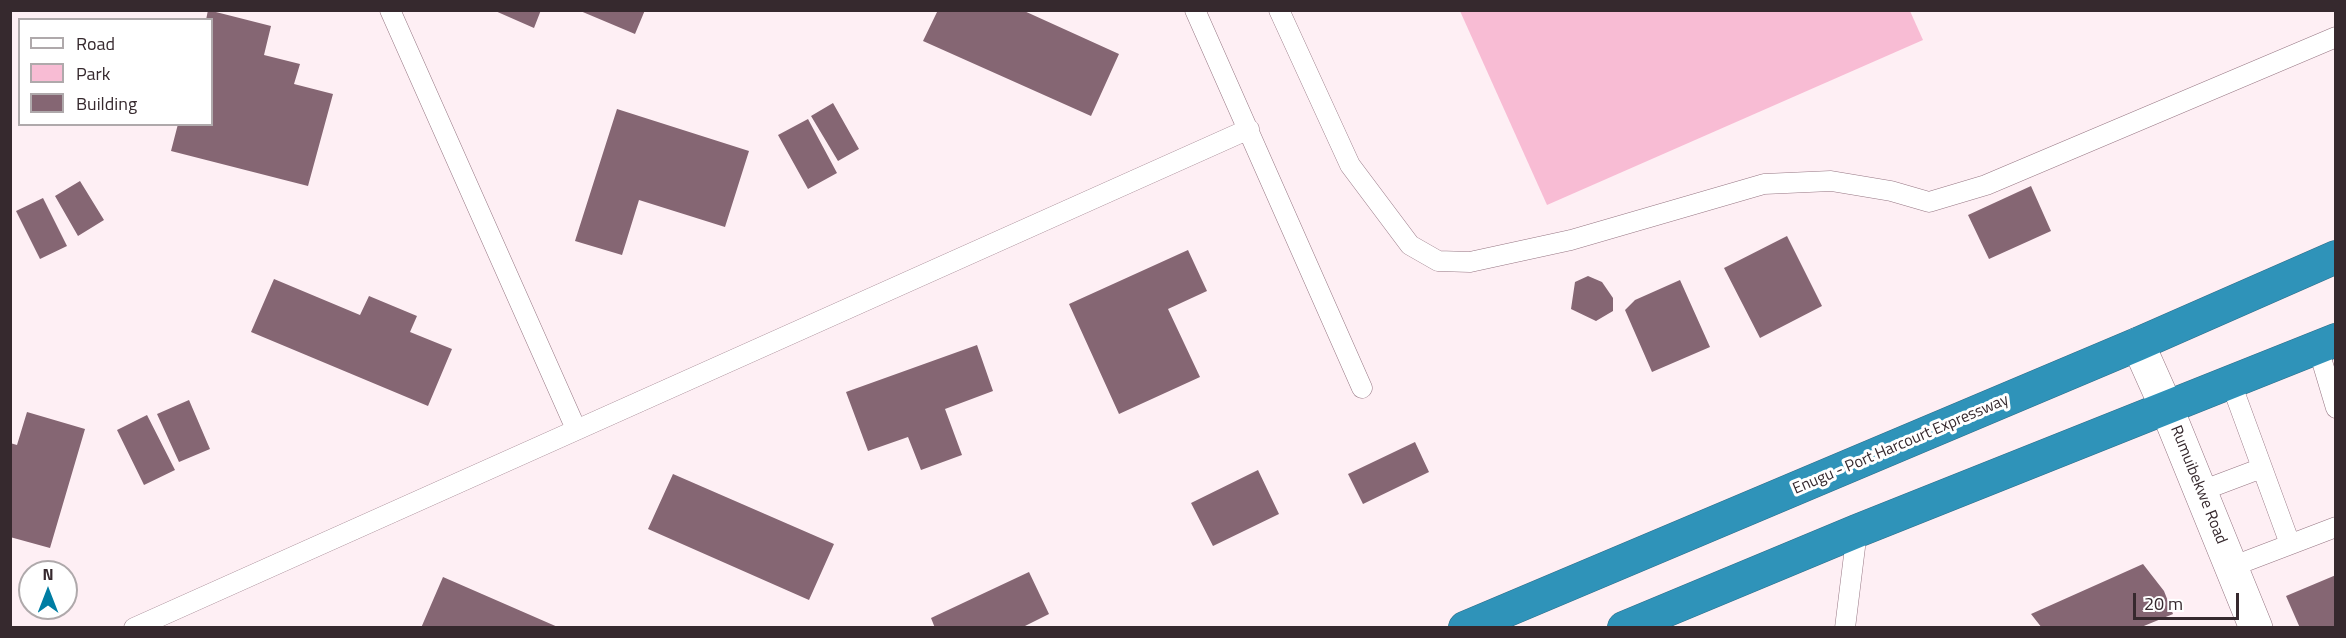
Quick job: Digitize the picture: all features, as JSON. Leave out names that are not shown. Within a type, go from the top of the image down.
[{"type":"highway","name":"Enugu - Port Harcourt Expressway","points":[[1465,627],[2138,344],[2336,257]]},
{"type":"highway","points":[[1624,627],[1857,531],[2327,344]]},
{"type":"street","name":"Rumuibekwe Road","points":[[2138,344],[2256,627]]},
{"type":"lane","points":[[390,10],[576,429]]},
{"type":"lane","points":[[1196,10],[1362,388]]},
{"type":"lane","points":[[1279,10],[1350,165],[1410,245],[1438,261],[1470,262],[1571,240],[1764,184],[1831,181],[1891,191],[1929,202],[1986,185],[2336,37]]},
{"type":"lane","points":[[134,627],[1249,129]]},
{"type":"lane","points":[[2327,344],[2336,408]]},
{"type":"lane","points":[[2231,383],[2290,544]]},
{"type":"lane","points":[[2201,491],[2262,468]]},
{"type":"lane","points":[[2231,567],[2336,527]]},
{"type":"lane","points":[[1845,627],[1857,531]]},
{"type":"green space","points":[[1460,11],[1910,11],[1923,40],[1547,205]]},
{"type":"building","points":[[208,10],[271,26],[264,55],[300,64],[294,84],[333,94],[308,186],[171,151],[177,126],[213,126],[213,18],[206,18]]},
{"type":"building","points":[[493,10],[541,10],[534,28]]},
{"type":"building","points":[[578,10],[645,10],[635,34]]},
{"type":"building","points":[[938,10],[1022,10],[1119,54],[1091,116],[923,41]]},
{"type":"building","points":[[833,103],[859,149],[838,161],[811,116]]},
{"type":"building","points":[[617,109],[749,151],[725,227],[639,200],[622,255],[575,241]]},
{"type":"building","points":[[808,119],[837,173],[808,189],[778,135]]},
{"type":"building","points":[[80,181],[104,220],[78,236],[55,196]]},
{"type":"building","points":[[2031,186],[2051,231],[1989,259],[1968,215]]},
{"type":"building","points":[[43,198],[67,246],[40,259],[16,211]]},
{"type":"building","points":[[1787,236],[1822,306],[1760,338],[1724,268]]},
{"type":"building","points":[[1188,250],[1207,291],[1168,309],[1200,377],[1119,414],[1069,304]]},
{"type":"building","points":[[1588,276],[1602,282],[1613,298],[1613,311],[1596,321],[1571,309],[1575,282]]},
{"type":"building","points":[[274,279],[360,315],[369,296],[417,316],[410,332],[452,349],[428,406],[251,332]]},
{"type":"building","points":[[1680,280],[1710,347],[1652,372],[1625,310],[1635,300]]},
{"type":"building","points":[[977,345],[993,391],[945,409],[962,455],[921,470],[908,437],[868,451],[846,392]]},
{"type":"building","points":[[189,400],[210,449],[179,462],[157,414]]},
{"type":"building","points":[[27,412],[85,429],[50,548],[10,537],[10,443],[17,445]]},
{"type":"building","points":[[147,415],[175,470],[144,485],[117,430]]},
{"type":"building","points":[[1415,442],[1429,472],[1363,504],[1348,474]]},
{"type":"building","points":[[1258,470],[1279,514],[1213,546],[1191,503]]},
{"type":"building","points":[[673,474],[834,544],[809,600],[648,529]]},
{"type":"building","points":[[2143,564],[2164,591],[2173,614],[2139,628],[2042,628],[2031,614]]},
{"type":"building","points":[[1029,572],[1049,614],[1021,628],[935,628],[931,618]]},
{"type":"building","points":[[2336,575],[2336,628],[2300,628],[2286,596]]},
{"type":"building","points":[[443,577],[560,628],[421,628]]}]
